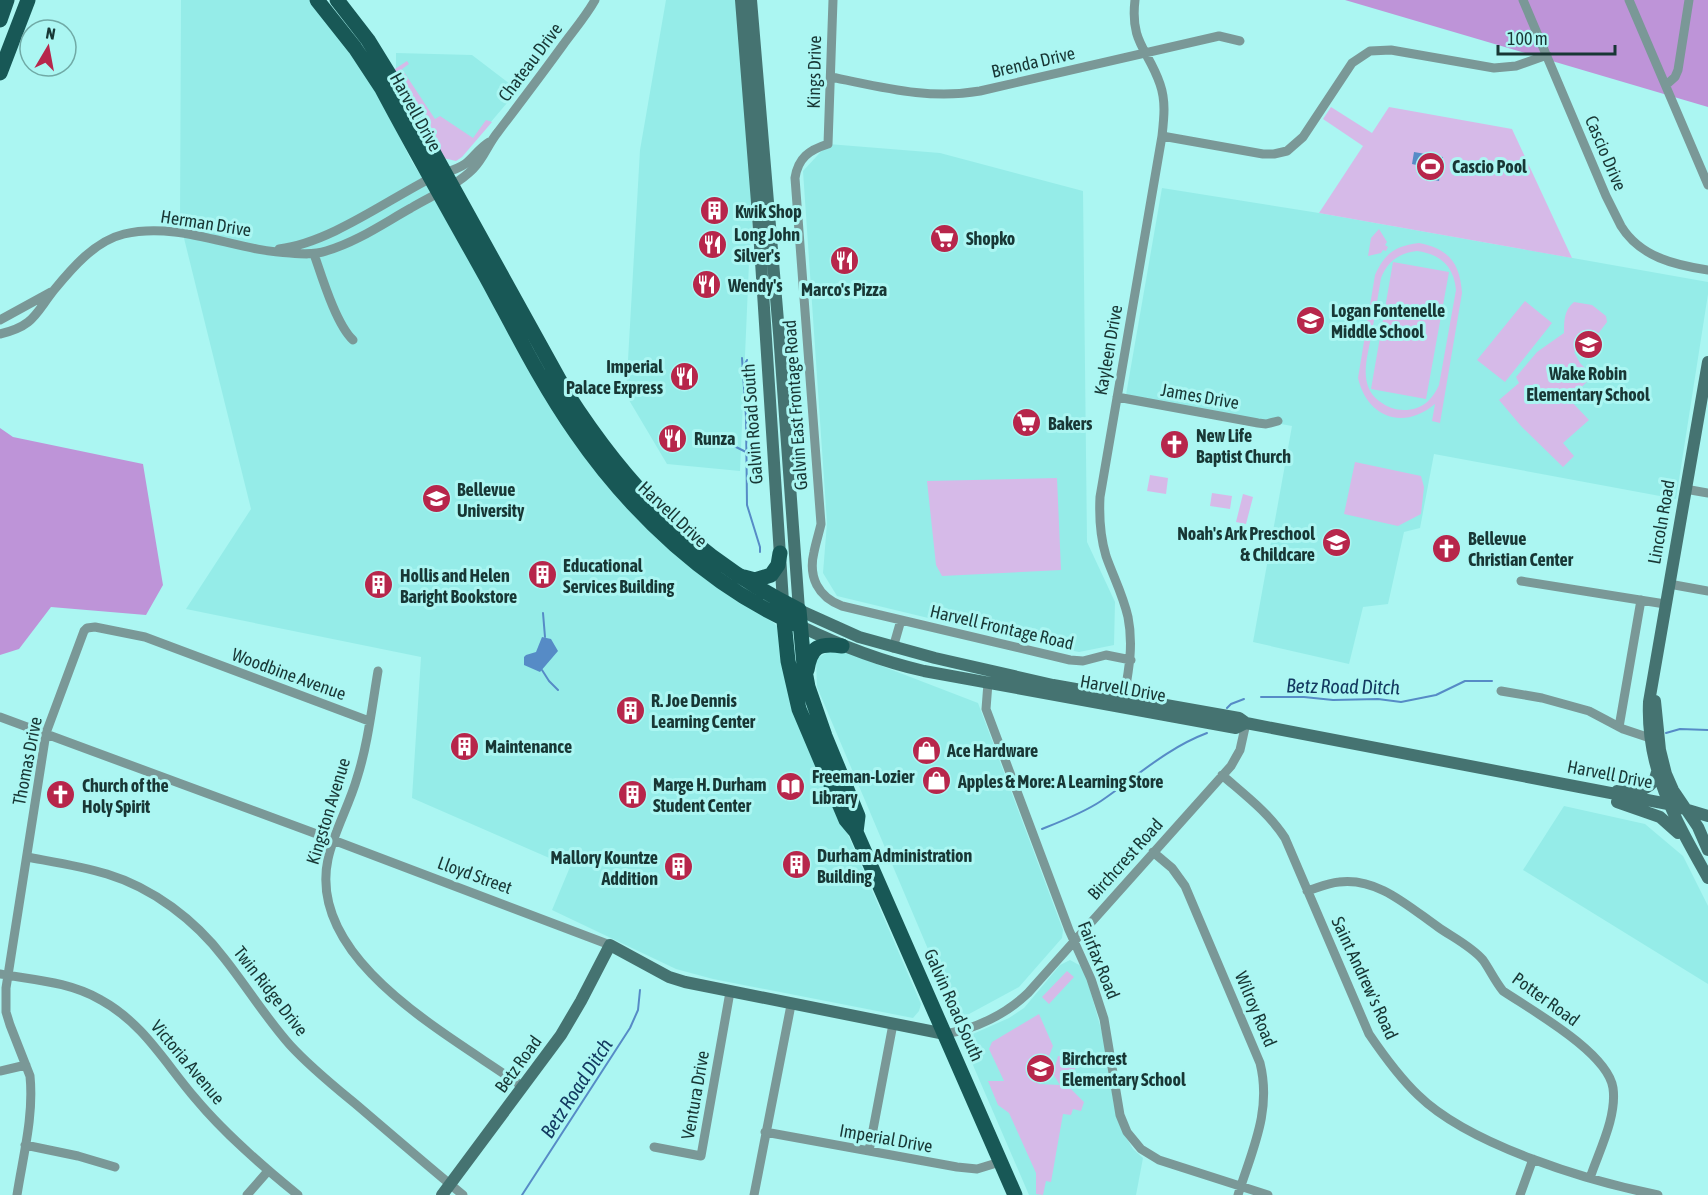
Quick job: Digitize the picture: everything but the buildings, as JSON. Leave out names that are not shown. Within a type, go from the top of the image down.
[{"type":"main road","points":[[0,20],[8,0]]},
{"type":"main road","points":[[0,73],[28,0]]},
{"type":"main road","name":"Harvell Drive","points":[[317,0],[368,67],[524,317],[586,423],[646,498],[694,543],[737,576],[783,602],[850,633],[893,648],[1123,703]]},
{"type":"main road","name":"Harvell Drive","points":[[337,0],[383,63],[441,182],[554,399],[597,463],[638,510],[703,569],[731,590],[784,619],[842,646],[891,664],[988,683],[1239,718],[1246,723],[1668,804],[1708,816]]},
{"type":"main road","name":"Galvin Road South","points":[[741,0],[788,661],[804,724],[846,820],[856,832],[1015,1195]]},
{"type":"main road","name":"Galvin Road South","points":[[751,0],[782,367],[800,626],[806,676],[818,719],[858,816],[856,832]]},
{"type":"main road","name":"Lincoln Road","points":[[1708,362],[1705,396],[1685,489],[1649,702],[1650,738],[1657,772],[1668,804],[1708,878]]},
{"type":"main road","points":[[737,576],[754,580],[767,578],[775,572],[780,553]]},
{"type":"main road","points":[[806,676],[814,650],[824,644],[842,646]]},
{"type":"main road","name":"Lincoln Road","points":[[1652,689],[1660,750],[1666,774],[1673,790],[1698,827],[1708,850]]},
{"type":"main road","points":[[1601,792],[1647,788],[1654,782],[1657,772]]},
{"type":"main road","points":[[1601,792],[1618,802],[1660,817],[1676,829],[1691,848]]},
{"type":"main road","name":"Lloyd Street","points":[[610,945],[669,977],[685,982],[790,1005],[945,1034]]},
{"type":"main road","name":"Betz Road","points":[[442,1195],[561,1035],[610,945]]},
{"type":"street","name":"Chateau Drive","points":[[441,182],[466,175],[480,161],[489,142],[595,0]]},
{"type":"street","name":"Kings Drive","points":[[828,144],[833,0]]},
{"type":"street","name":"Kayleen Drive","points":[[1123,703],[1131,660],[1128,619],[1122,595],[1105,552],[1099,521],[1101,486],[1164,119],[1163,96],[1158,78],[1139,44],[1134,26],[1135,0]]},
{"type":"street","name":"Cascio Drive","points":[[1523,0],[1606,196],[1622,228],[1636,243],[1665,261],[1708,270]]},
{"type":"street","points":[[1629,0],[1708,185]]},
{"type":"street","points":[[1666,85],[1675,77],[1678,70],[1689,0]]},
{"type":"street","name":"Brenda Drive","points":[[831,77],[916,93],[949,96],[980,91],[1219,36],[1240,41]]},
{"type":"street","points":[[1162,136],[1263,154],[1281,153],[1293,147],[1303,138],[1352,63],[1370,51],[1391,50],[1494,68],[1516,66],[1547,56]]},
{"type":"street","name":"Chateau Drive","points":[[441,182],[489,142]]},
{"type":"street","name":"Galvin East Frontage Road","points":[[828,144],[806,154],[797,166],[795,178],[820,517],[820,531],[813,553],[814,571],[818,589],[827,600],[842,606],[901,620]]},
{"type":"street","name":"Herman Drive","points":[[268,250],[289,248],[332,232],[441,182]]},
{"type":"street","name":"Herman Drive","points":[[0,334],[17,329],[29,322],[75,266],[108,240],[132,233],[171,232],[268,250],[314,254],[348,243],[441,182]]},
{"type":"street","points":[[314,254],[339,321],[353,340]]},
{"type":"street","name":"Herman Drive","points":[[0,320],[53,291]]},
{"type":"street","name":"James Drive","points":[[1117,397],[1258,423],[1278,421]]},
{"type":"street","points":[[1685,489],[1708,493]]},
{"type":"street","points":[[1521,581],[1665,604]]},
{"type":"street","points":[[1669,584],[1708,591]]},
{"type":"street","points":[[1620,727],[1641,600]]},
{"type":"street","points":[[893,648],[901,620]]},
{"type":"street","name":"Harvell Frontage Road","points":[[901,620],[1070,660],[1083,661],[1106,655],[1131,660]]},
{"type":"street","name":"Thomas Drive","points":[[17,1195],[31,1097],[30,1076],[6,1012],[4,975],[27,857],[46,733],[80,639],[87,628],[95,627],[145,637],[198,658]]},
{"type":"street","name":"Woodbine Avenue","points":[[198,658],[369,721]]},
{"type":"street","name":"Kingston Avenue","points":[[378,671],[358,778],[333,840],[328,861],[325,883],[329,908],[338,931],[348,947],[376,979],[403,1003],[523,1087]]},
{"type":"street","name":"Fairfax Road","points":[[988,683],[986,709],[1074,943],[1091,979],[1104,1019],[1120,1115],[1131,1138],[1141,1149],[1159,1160],[1239,1191],[1268,1195]]},
{"type":"street","points":[[1501,691],[1568,704],[1650,738]]},
{"type":"street","name":"Lloyd Street","points":[[0,717],[610,945]]},
{"type":"street","name":"Birchcrest Road","points":[[945,1034],[974,1026],[1018,1003],[1231,766],[1240,750],[1246,723]]},
{"type":"street","name":"Saint Andrew's Road","points":[[1222,775],[1264,812],[1285,838],[1370,1034],[1389,1063],[1418,1096],[1445,1117],[1479,1137],[1533,1159],[1630,1192],[1658,1195]]},
{"type":"street","name":"Wilroy Road","points":[[1153,852],[1172,868],[1185,886],[1260,1063],[1264,1083],[1264,1110],[1239,1191]]},
{"type":"street","name":"Twin Ridge Drive","points":[[27,857],[109,874],[144,890],[187,918],[225,958],[291,1046],[320,1074],[463,1195]]},
{"type":"street","name":"Potter Road","points":[[1307,891],[1337,882],[1349,881],[1377,887],[1393,896],[1470,950],[1482,960],[1503,991],[1587,1049],[1600,1062],[1613,1088],[1612,1103],[1609,1120],[1590,1178]]},
{"type":"street","name":"Victoria Avenue","points":[[4,975],[52,982],[73,988],[102,1000],[122,1014],[146,1035],[212,1118],[297,1195]]},
{"type":"street","name":"Ventura Drive","points":[[654,1147],[701,1156],[730,992]]},
{"type":"street","points":[[754,1195],[790,1005]]},
{"type":"street","points":[[869,1151],[893,1024]]},
{"type":"street","points":[[0,1071],[26,1065]]},
{"type":"street","name":"Imperial Drive","points":[[765,1132],[969,1169],[986,1168],[1000,1162]]},
{"type":"street","points":[[25,1145],[78,1156],[115,1167]]},
{"type":"street","points":[[1520,1195],[1533,1159]]},
{"type":"street","points":[[247,1195],[268,1171]]},
{"type":"shaded area","name":"Bellevue University","points":[[181,0],[312,0],[373,84],[412,162],[448,217],[550,401],[710,582],[774,623],[779,629],[842,821],[921,1004],[913,1018],[713,979],[676,969],[552,910],[570,867],[412,798],[421,657],[186,609],[251,509],[180,222]]},
{"type":"shaded area","points":[[666,0],[740,0],[758,146],[749,263],[740,471],[667,464],[626,395],[640,150]]},
{"type":"shaded area","points":[[1345,0],[1708,0],[1708,107]]},
{"type":"shaded area","points":[[396,53],[472,55],[518,90],[467,150],[432,132],[396,76]]},
{"type":"shaded area","points":[[407,61],[409,64],[402,69],[435,119],[440,116],[473,138],[486,120],[492,122],[456,161],[443,158],[392,71]]},
{"type":"shaded area","points":[[1331,107],[1372,133],[1389,107],[1512,129],[1572,258],[1319,213],[1363,146],[1323,119]]},
{"type":"shaded area","points":[[828,144],[940,153],[1083,191],[1087,542],[1115,602],[1114,645],[1079,652],[837,596],[823,573],[827,523],[803,171]]},
{"type":"shaded area","name":"Cascio Pool","points":[[1414,152],[1443,157],[1439,181],[1429,179],[1430,168],[1412,164]]},
{"type":"shaded area","points":[[1162,188],[1319,213],[1708,282],[1676,499],[1434,454],[1420,528],[1404,532],[1388,604],[1363,607],[1349,664],[1253,642],[1292,426],[1126,395]]},
{"type":"shaded area","points":[[1379,229],[1388,247],[1386,251],[1368,256],[1371,238]]},
{"type":"shaded area","points":[[1419,243],[1438,249],[1451,259],[1461,282],[1462,293],[1440,423],[1432,421],[1435,404],[1411,417],[1388,416],[1369,402],[1358,378],[1375,275],[1383,261],[1392,252],[1403,246]],"holes":[[[1417,251],[1439,258],[1449,268],[1456,290],[1439,385],[1430,400],[1421,406],[1410,410],[1397,409],[1379,401],[1372,394],[1366,378],[1381,278],[1387,267],[1400,256]]]},
{"type":"shaded area","points":[[1393,262],[1449,272],[1426,399],[1371,389]]},
{"type":"shaded area","points":[[1525,301],[1552,323],[1505,382],[1477,360]]},
{"type":"shaded area","points":[[1574,302],[1592,305],[1606,316],[1607,322],[1591,343],[1574,352],[1580,363],[1593,376],[1569,399],[1589,420],[1563,443],[1574,456],[1563,467],[1521,426],[1499,400],[1519,383],[1516,377],[1537,352],[1564,333],[1566,312]]},
{"type":"shaded area","points":[[0,428],[13,437],[143,464],[163,585],[146,615],[51,607],[19,649],[0,655]]},
{"type":"shaded area","points":[[1355,462],[1421,476],[1424,487],[1421,514],[1398,526],[1344,514]]},
{"type":"shaded area","points":[[1150,475],[1168,478],[1166,494],[1147,491]]},
{"type":"shaded area","points":[[1057,478],[1061,570],[942,576],[936,565],[927,481]]},
{"type":"shaded area","points":[[1212,493],[1232,496],[1230,509],[1210,506]]},
{"type":"shaded area","points":[[1243,494],[1253,497],[1246,524],[1236,522]]},
{"type":"shaded area","points":[[542,637],[551,639],[558,651],[540,672],[524,665],[524,657],[536,652]]},
{"type":"shaded area","points":[[835,648],[978,703],[1063,930],[1062,938],[1019,987],[958,1020],[817,687],[816,659]]},
{"type":"shaded area","points":[[1564,806],[1645,824],[1683,856],[1708,906],[1708,984],[1523,870]]},
{"type":"shaded area","name":"Birchcrest Elementary School","points":[[1070,960],[1081,966],[1087,979],[1103,1036],[1114,1105],[1121,1129],[1133,1149],[1143,1158],[1136,1195],[1029,1195],[963,1042],[966,1037],[1009,1018],[1024,1008],[1060,965]]},
{"type":"shaded area","points":[[1067,971],[1074,977],[1049,1004],[1042,997]]},
{"type":"shaded area","points":[[1039,1014],[1053,1046],[1038,1084],[1060,1085],[1053,1074],[1058,1056],[1072,1058],[1077,1063],[1069,1087],[1084,1102],[1081,1111],[1073,1109],[1071,1115],[1063,1114],[1051,1182],[1046,1181],[1043,1195],[1036,1194],[1036,1173],[1009,1113],[998,1105],[988,1081],[1004,1081],[989,1049],[992,1042]]},
{"type":"waterway","points":[[742,358],[746,417],[747,505],[760,552]]},
{"type":"waterway","points":[[743,368],[747,360]]},
{"type":"waterway","points":[[732,445],[746,452]]},
{"type":"waterway","points":[[543,613],[545,637]]},
{"type":"waterway","points":[[542,670],[558,690]]},
{"type":"waterway","name":"Betz Road Ditch","points":[[1261,697],[1378,699],[1401,702],[1436,695],[1465,681],[1492,681]]},
{"type":"waterway","name":"Betz Road Ditch","points":[[1227,708],[1244,699]]},
{"type":"waterway","name":"Betz Road Ditch","points":[[1666,733],[1680,729],[1708,730]]},
{"type":"waterway","name":"Betz Road Ditch","points":[[1042,829],[1094,805],[1165,755],[1207,733]]},
{"type":"waterway","name":"Betz Road Ditch","points":[[522,1195],[630,1028],[638,1010],[640,990]]},
{"type":"place","name":"Cascio Pool","points":[[1431,166]]},
{"type":"place","name":"Kwik Shop","points":[[714,211]]},
{"type":"place","name":"Shopko","points":[[945,238]]},
{"type":"place","name":"Long John Silver's","points":[[713,244]]},
{"type":"place","name":"Marco's Pizza","points":[[844,260]]},
{"type":"place","name":"Wendy's","points":[[707,285]]},
{"type":"place","name":"Logan Fontenelle Middle School","points":[[1310,320]]},
{"type":"place","name":"Wake Robin Elementary School","points":[[1588,344]]},
{"type":"place","name":"Imperial Palace Express","points":[[684,376]]},
{"type":"place","name":"Bakers","points":[[1027,423]]},
{"type":"place","name":"Runza","points":[[673,438]]},
{"type":"place","name":"New Life Baptist Church","points":[[1175,445]]},
{"type":"place","name":"Bellevue University","points":[[436,499]]},
{"type":"place","name":"Noah's Ark Preschool & Childcare","points":[[1336,543]]},
{"type":"place","name":"Bellevue Christian Center","points":[[1447,548]]},
{"type":"place","name":"Educational Services Building","points":[[542,575]]},
{"type":"place","name":"Hollis and Helen Baright Bookstore","points":[[379,585]]},
{"type":"place","name":"R. Joe Dennis Learning Center","points":[[630,710]]},
{"type":"place","name":"Maintenance","points":[[464,746]]},
{"type":"place","name":"Ace Hardware","points":[[926,750]]},
{"type":"place","name":"Apples & More: A Learning Store","points":[[937,781]]},
{"type":"place","name":"Freeman-Lozier Library","points":[[791,786]]},
{"type":"place","name":"Marge H. Durham Student Center","points":[[632,794]]},
{"type":"place","name":"Church of the Holy Spirit","points":[[61,795]]},
{"type":"place","name":"Durham Administration Building","points":[[796,865]]},
{"type":"place","name":"Mallory Kountze Addition","points":[[679,867]]},
{"type":"place","name":"Birchcrest Elementary School","points":[[1041,1068]]}]
